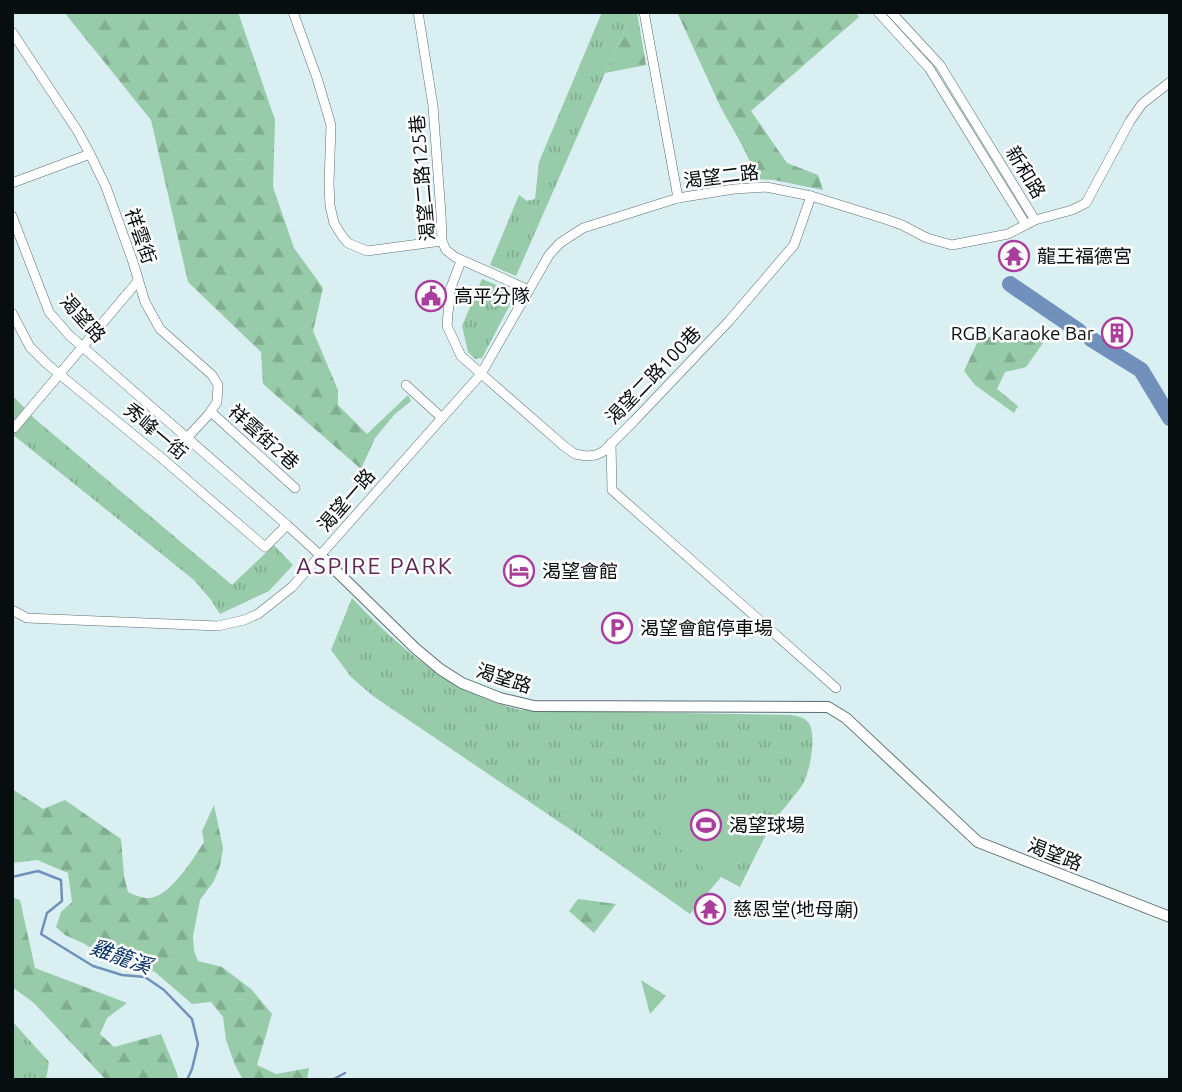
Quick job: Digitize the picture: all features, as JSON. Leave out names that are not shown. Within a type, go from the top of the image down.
[{"type":"street","points":[[293,12],[331,125],[330,206],[334,223],[342,236],[348,243],[367,251],[442,241]]},
{"type":"street","name":"渴望二路125巷","points":[[418,12],[433,106],[442,241],[446,250],[461,261],[529,290]]},
{"type":"street","points":[[644,12],[678,198]]},
{"type":"street","name":"新和路","points":[[878,12],[929,68],[1030,223]]},
{"type":"street","name":"新和路","points":[[891,12],[940,65],[1030,223]]},
{"type":"street","name":"祥雲街","points":[[12,32],[90,154],[106,187],[145,302],[160,329],[212,375],[218,385],[217,402],[211,411]]},
{"type":"street","name":"新和路","points":[[1030,223],[1086,203],[1130,121],[1142,104],[1170,82]]},
{"type":"street","points":[[12,183],[90,154]]},
{"type":"street","name":"渴望二路","points":[[481,374],[549,256],[560,243],[583,228],[678,198],[766,187],[811,196],[885,219],[927,238],[952,245],[1008,233],[1030,223]]},
{"type":"street","name":"渴望二路100巷","points":[[461,261],[450,290],[447,326],[461,356],[565,447],[575,454],[596,455],[604,451],[729,321],[794,245],[811,196]]},
{"type":"street","name":"渴望路","points":[[12,216],[49,312],[83,347],[321,556],[415,648],[462,683],[500,698],[534,706],[828,707],[846,718],[978,842],[1170,917]]},
{"type":"street","points":[[14,428],[138,281]]},
{"type":"street","name":"秀峰一街","points":[[12,313],[30,346],[60,374],[265,547],[287,525]]},
{"type":"street","name":"渴望一路","points":[[18,610],[27,618],[142,620],[218,626],[258,614],[292,587],[321,556],[481,374]]},
{"type":"street","points":[[406,385],[442,418]]},
{"type":"street","points":[[187,438],[211,411]]},
{"type":"street","name":"祥雲街2巷","points":[[211,411],[295,488]]},
{"type":"street","points":[[611,443],[612,490],[836,688]]},
{"type":"street","points":[[81,620],[89,610]]},
{"type":"green space","points":[[64,12],[238,12],[275,120],[273,187],[294,248],[323,288],[313,331],[338,390],[338,405],[367,434],[408,395],[411,401],[394,415],[375,438],[361,469],[263,384],[261,352],[188,282],[151,120]]},
{"type":"green space","points":[[602,12],[633,12],[516,276],[490,265],[519,195],[527,201],[535,199],[539,162]]},
{"type":"green space","points":[[633,12],[637,12],[646,65],[605,73]]},
{"type":"green space","points":[[677,12],[856,12],[859,17],[751,111],[787,163],[818,175],[823,190],[758,179],[721,108]]},
{"type":"green space","points":[[482,279],[504,289],[513,299],[482,358],[475,359],[468,352],[462,326]]},
{"type":"green space","points":[[1017,328],[1036,332],[1043,343],[1026,367],[1005,372],[997,389],[1018,406],[1014,413],[975,385],[964,371],[978,341]]},
{"type":"green space","points":[[12,395],[35,419],[232,585],[274,545],[293,565],[269,591],[220,614],[194,580],[12,434]]},
{"type":"green space","points":[[352,598],[408,651],[450,681],[496,703],[521,710],[791,715],[802,718],[807,721],[812,731],[806,778],[770,828],[740,887],[721,877],[690,914],[373,696],[351,677],[331,650]]},
{"type":"green space","name":"渴望球場","points":[[704,777],[754,819],[709,873],[658,831]]},
{"type":"green space","points":[[12,789],[43,809],[65,800],[121,839],[128,892],[145,898],[162,893],[187,868],[204,842],[202,831],[214,805],[223,848],[214,881],[200,900],[193,936],[194,951],[198,961],[222,967],[251,989],[272,1014],[257,1065],[276,1074],[309,1068],[307,1080],[243,1080],[226,1040],[223,1017],[211,1002],[192,1004],[155,972],[110,960],[65,935],[56,927],[61,912],[72,902],[68,873],[37,860],[12,863]]},
{"type":"green space","points":[[12,897],[20,900],[35,968],[127,1003],[107,1018],[100,1034],[114,1047],[161,1034],[178,1080],[106,1080],[34,1003],[12,987]]},
{"type":"green space","points":[[578,899],[616,904],[594,933],[569,911]]},
{"type":"green space","points":[[641,980],[666,996],[650,1014]]},
{"type":"green space","points":[[12,1021],[49,1062],[46,1080],[12,1080]]},
{"type":"waterway","points":[[1010,284],[1079,331]]},
{"type":"waterway","points":[[1091,339],[1141,370],[1170,418]]},
{"type":"waterway","name":"雞籠溪","points":[[12,877],[38,871],[61,880],[62,901],[47,913],[41,934],[93,966],[122,975],[145,977],[164,990],[192,1019],[198,1044],[187,1080]]},
{"type":"waterway","name":"雞籠溪","points":[[332,1080],[345,1073]]},
{"type":"place","name":"龍王福德宮","points":[[1014,256]]},
{"type":"place","name":"高平分隊","points":[[431,296]]},
{"type":"place","name":"RGB Karaoke Bar","points":[[1117,333]]},
{"type":"place","name":"渴望會館","points":[[519,571]]},
{"type":"place","name":"渴望會館停車場","points":[[617,628]]},
{"type":"place","name":"渴望球場","points":[[706,825]]},
{"type":"place","name":"慈恩堂(地母廟)","points":[[710,909]]},
{"type":"district","name":"ASPIRE PARK","points":[[375,565]]}]
